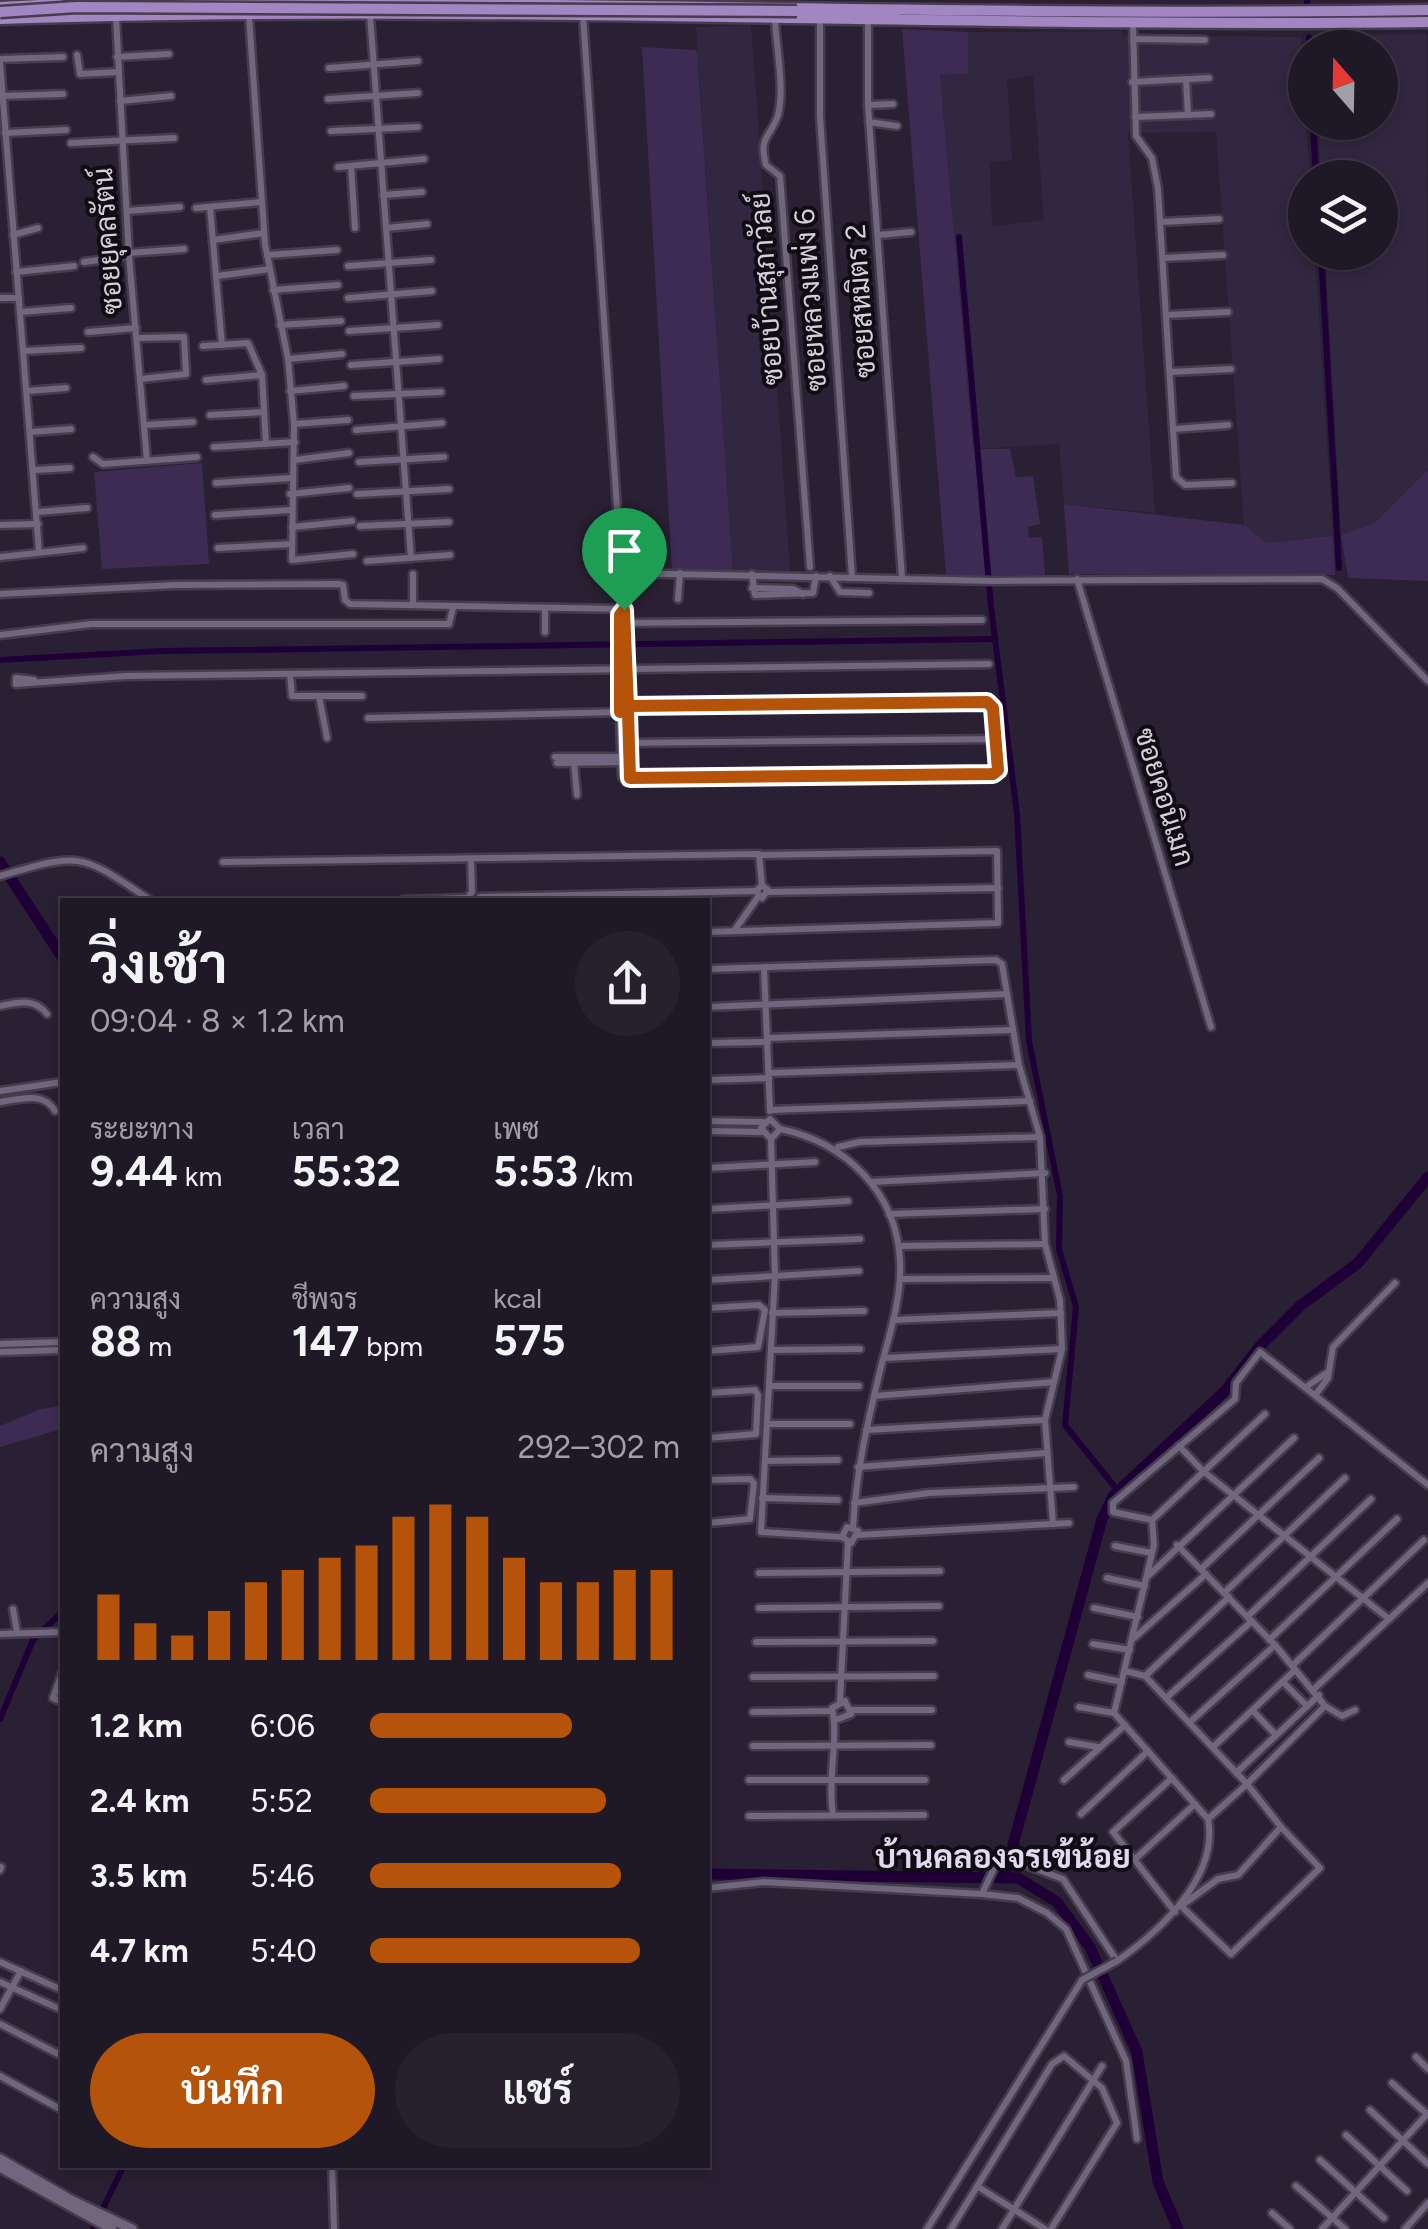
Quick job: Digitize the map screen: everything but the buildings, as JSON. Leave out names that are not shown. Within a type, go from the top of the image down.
[{"type":"main road","points":[[0,13],[77,2],[367,0],[650,1],[1016,10]]},
{"type":"main road","points":[[602,1],[603,16]]},
{"type":"main road","points":[[0,13],[269,6],[797,11],[1308,6],[1428,10]]},
{"type":"main road","points":[[0,13],[438,10],[516,16]]},
{"type":"main road","points":[[0,13],[116,18],[370,15],[1133,24],[1428,22]]},
{"type":"main road","points":[[0,2159],[99,2223],[132,2229]]},
{"type":"main road","points":[[0,2167],[112,2225]]},
{"type":"street","points":[[370,15],[411,558]]},
{"type":"street","points":[[249,16],[264,233],[288,359],[294,424],[292,560],[353,554]]},
{"type":"street","points":[[583,16],[624,610],[627,791]]},
{"type":"street","name":"ซอยยุคลรัตน์","points":[[116,18],[129,254],[147,461]]},
{"type":"street","name":"ซอยบ้านสุภาวัลย์","points":[[775,19],[778,116],[763,146],[766,165],[780,176],[810,568]]},
{"type":"street","name":"ซอยหลวงแพ่ง 6","points":[[820,20],[820,117],[852,577]]},
{"type":"street","name":"ซอยสหมิตร 2","points":[[868,21],[868,105],[902,578]]},
{"type":"street","points":[[1133,24],[1136,136],[1153,162],[1178,483],[1232,483]]},
{"type":"street","points":[[1133,39],[1205,40]]},
{"type":"street","points":[[118,57],[168,54]]},
{"type":"street","points":[[77,56],[80,74],[118,72]]},
{"type":"street","points":[[40,552],[4,164],[0,61],[63,57]]},
{"type":"street","points":[[329,68],[418,61]]},
{"type":"street","points":[[1132,82],[1208,78]]},
{"type":"street","points":[[1186,79],[1188,115]]},
{"type":"street","points":[[328,99],[418,93]]},
{"type":"street","points":[[1,96],[63,94]]},
{"type":"street","points":[[120,101],[170,96]]},
{"type":"street","points":[[868,105],[893,104]]},
{"type":"street","points":[[1135,117],[1211,114]]},
{"type":"street","points":[[870,122],[897,126]]},
{"type":"street","points":[[331,131],[418,126]]},
{"type":"street","points":[[5,132],[66,130]]},
{"type":"street","points":[[71,143],[174,138]]},
{"type":"street","points":[[338,167],[424,159]]},
{"type":"street","points":[[351,166],[354,228]]},
{"type":"street","points":[[384,195],[422,192]]},
{"type":"street","points":[[196,208],[261,202]]},
{"type":"street","points":[[127,211],[180,207]]},
{"type":"street","points":[[210,207],[222,344]]},
{"type":"street","points":[[1160,222],[1220,219]]},
{"type":"street","points":[[386,228],[427,224]]},
{"type":"street","points":[[13,234],[38,228]]},
{"type":"street","points":[[878,234],[911,232]]},
{"type":"street","points":[[213,240],[264,233]]},
{"type":"street","points":[[84,262],[184,249]]},
{"type":"street","points":[[267,254],[337,250]]},
{"type":"street","points":[[1163,258],[1223,255]]},
{"type":"street","points":[[348,266],[431,260]]},
{"type":"street","points":[[16,272],[74,266]]},
{"type":"street","points":[[216,276],[270,269]]},
{"type":"street","points":[[274,290],[338,285]]},
{"type":"street","points":[[348,298],[432,291]]},
{"type":"street","points":[[0,298],[19,298]]},
{"type":"street","points":[[20,312],[70,308]]},
{"type":"street","points":[[1166,316],[1228,312]]},
{"type":"street","points":[[280,324],[340,320]]},
{"type":"street","points":[[349,331],[438,326]]},
{"type":"street","points":[[88,332],[136,328]]},
{"type":"street","points":[[138,338],[184,337],[184,376],[141,379]]},
{"type":"street","points":[[202,346],[248,343],[262,376],[266,444]]},
{"type":"street","points":[[24,352],[81,348]]},
{"type":"street","points":[[288,359],[342,354]]},
{"type":"street","points":[[351,365],[439,358]]},
{"type":"street","points":[[1170,372],[1231,368]]},
{"type":"street","points":[[206,380],[262,376]]},
{"type":"street","points":[[290,391],[344,386]]},
{"type":"street","points":[[26,391],[66,388]]},
{"type":"street","points":[[354,396],[442,392]]},
{"type":"street","points":[[210,415],[264,412]]},
{"type":"street","points":[[294,424],[348,420]]},
{"type":"street","points":[[145,425],[193,422]]},
{"type":"street","points":[[356,430],[442,423]]},
{"type":"street","points":[[1174,429],[1228,425]]},
{"type":"street","points":[[30,432],[71,429]]},
{"type":"street","points":[[214,447],[295,442]]},
{"type":"street","points":[[296,460],[349,453]]},
{"type":"street","points":[[93,457],[99,464],[196,457]]},
{"type":"street","points":[[359,462],[444,457]]},
{"type":"street","points":[[34,470],[70,468]]},
{"type":"street","points":[[216,482],[291,478]]},
{"type":"street","points":[[290,494],[349,488]]},
{"type":"street","points":[[357,494],[449,490]]},
{"type":"street","points":[[38,512],[88,508]]},
{"type":"street","points":[[214,515],[291,510]]},
{"type":"street","points":[[292,527],[352,520]]},
{"type":"street","points":[[360,526],[449,522]]},
{"type":"street","points":[[0,525],[38,524]]},
{"type":"street","points":[[218,548],[292,544]]},
{"type":"street","points":[[0,557],[83,548]]},
{"type":"street","points":[[367,562],[450,555]]},
{"type":"street","points":[[621,572],[978,581],[1330,582],[1428,681]]},
{"type":"street","points":[[413,574],[413,604]]},
{"type":"street","points":[[678,600],[680,574]]},
{"type":"street","points":[[752,574],[752,588],[794,589],[804,594],[814,591],[816,576]]},
{"type":"street","points":[[830,576],[840,592],[869,594]]},
{"type":"street","name":"ซอยคอนิเมก","points":[[1077,579],[1211,1027]]},
{"type":"street","points":[[0,594],[190,584],[342,584],[347,603],[624,610]]},
{"type":"street","points":[[0,636],[91,624],[449,624],[453,608]]},
{"type":"street","points":[[545,610],[545,632]]},
{"type":"street","points":[[623,627],[982,620]]},
{"type":"street","points":[[34,680],[989,664]]},
{"type":"street","points":[[290,674],[290,696],[362,696]]},
{"type":"street","points":[[319,696],[327,738]]},
{"type":"street","points":[[368,718],[987,702],[993,708],[999,769],[993,774],[628,780]]},
{"type":"street","points":[[625,743],[997,738]]},
{"type":"street","points":[[625,743],[621,760],[628,780]]},
{"type":"street","points":[[556,760],[621,760],[574,763],[556,760]]},
{"type":"street","points":[[574,763],[576,795]]},
{"type":"street","points":[[223,862],[997,851],[998,923],[710,932]]},
{"type":"street","points":[[734,931],[759,891],[762,855]]},
{"type":"street","points":[[0,876],[55,860],[102,866],[147,898]]},
{"type":"street","points":[[471,860],[473,898],[998,888]]},
{"type":"street","points":[[710,970],[996,960],[1002,964],[1019,1065],[1040,1137],[1045,1173],[1045,1244],[1061,1313],[1062,1349],[1045,1420],[1053,1524]]},
{"type":"street","points":[[761,1132],[770,1110],[764,968]]},
{"type":"street","points":[[710,1007],[1007,994]]},
{"type":"street","points":[[0,1006],[28,1002],[38,1004],[47,1014]]},
{"type":"street","points":[[710,1043],[1012,1030]]},
{"type":"street","points":[[710,1080],[1019,1065]]},
{"type":"street","points":[[0,1091],[60,1082]]},
{"type":"street","points":[[0,1102],[38,1098],[51,1104],[55,1112]]},
{"type":"street","points":[[770,1110],[1030,1101]]},
{"type":"street","points":[[710,1121],[767,1121],[837,1148],[872,1182],[889,1214],[899,1246],[900,1280],[858,1467],[856,1531]]},
{"type":"street","points":[[780,1128],[771,1139],[770,1164],[775,1275],[762,1498],[764,1535],[845,1540],[856,1531]]},
{"type":"street","points":[[710,1131],[761,1132],[771,1139]]},
{"type":"street","points":[[837,1148],[860,1142],[1040,1137]]},
{"type":"street","points":[[710,1168],[815,1162]]},
{"type":"street","points":[[872,1182],[1045,1173]]},
{"type":"street","points":[[710,1209],[848,1202]]},
{"type":"street","points":[[889,1214],[1045,1209]]},
{"type":"street","points":[[710,1246],[860,1239]]},
{"type":"street","points":[[899,1246],[1045,1244]]},
{"type":"street","points":[[710,1280],[858,1271]]},
{"type":"street","points":[[900,1280],[1053,1278]]},
{"type":"street","points":[[1316,1394],[1328,1378],[1333,1347],[1395,1283]]},
{"type":"street","points":[[710,1308],[759,1304],[765,1310],[758,1346],[710,1351]]},
{"type":"street","points":[[772,1313],[864,1311]]},
{"type":"street","points":[[893,1320],[1061,1313]]},
{"type":"street","points":[[0,1352],[60,1342]]},
{"type":"street","points":[[0,1344],[60,1350]]},
{"type":"street","points":[[771,1350],[860,1349]]},
{"type":"street","points":[[884,1358],[1062,1349]]},
{"type":"street","points":[[1152,1520],[1113,1512],[1112,1503],[1235,1400],[1236,1383],[1260,1352],[1428,1485]]},
{"type":"street","points":[[1306,1387],[1328,1372]]},
{"type":"street","points":[[874,1396],[1054,1382]]},
{"type":"street","points":[[770,1386],[859,1386]]},
{"type":"street","points":[[710,1393],[749,1390],[758,1395],[756,1434],[710,1438]]},
{"type":"street","points":[[1114,1713],[1152,1552],[1152,1520],[1265,1414]]},
{"type":"street","points":[[866,1430],[1045,1420]]},
{"type":"street","points":[[768,1424],[850,1424]]},
{"type":"street","points":[[1147,1577],[1294,1438]]},
{"type":"street","points":[[1180,1446],[1204,1471],[1389,1619]]},
{"type":"street","points":[[858,1467],[1046,1454]]},
{"type":"street","points":[[1132,1638],[1319,1458]]},
{"type":"street","points":[[765,1461],[838,1460]]},
{"type":"street","points":[[1145,1676],[1345,1478]]},
{"type":"street","points":[[710,1480],[750,1479],[754,1483],[750,1519],[710,1522]]},
{"type":"street","points":[[854,1503],[929,1493],[1074,1487]]},
{"type":"street","points":[[762,1498],[838,1500]]},
{"type":"street","points":[[1166,1698],[1370,1499]]},
{"type":"street","points":[[1190,1722],[1398,1519]]},
{"type":"street","points":[[832,1711],[840,1700],[842,1676],[847,1573],[844,1529],[1069,1523]]},
{"type":"street","points":[[1212,1747],[1283,1682],[1424,1540]]},
{"type":"street","points":[[1114,1546],[1152,1552]]},
{"type":"street","points":[[1178,1546],[1272,1642],[1325,1706],[1342,1716],[1354,1710]]},
{"type":"street","points":[[759,1573],[940,1571]]},
{"type":"street","points":[[1107,1578],[1144,1586]]},
{"type":"street","points":[[1236,1772],[1428,1583]]},
{"type":"street","points":[[759,1608],[938,1606]]},
{"type":"street","points":[[1094,1608],[1138,1617]]},
{"type":"street","points":[[12,1609],[21,1632]]},
{"type":"street","points":[[0,1634],[60,1632]]},
{"type":"street","points":[[756,1642],[934,1641]]},
{"type":"street","points":[[1093,1644],[1130,1650]]},
{"type":"street","points":[[1125,1670],[1145,1676],[1320,1868],[1232,1954],[1178,1909],[1114,1832],[1172,1778]]},
{"type":"street","points":[[1088,1675],[1122,1682]]},
{"type":"street","points":[[754,1677],[934,1676]]},
{"type":"street","points":[[60,1678],[53,1698],[60,1701]]},
{"type":"street","points":[[1283,1682],[1307,1706]]},
{"type":"street","points":[[840,1700],[852,1710],[932,1710]]},
{"type":"street","points":[[1208,1819],[1325,1706]]},
{"type":"street","points":[[1079,1707],[1114,1713],[1208,1819],[1212,1839],[1178,1909]]},
{"type":"street","points":[[838,1719],[845,1719],[852,1710]]},
{"type":"street","points":[[1252,1710],[1276,1735]]},
{"type":"street","points":[[753,1712],[832,1711]]},
{"type":"street","points":[[832,1711],[838,1719],[829,1780],[833,1815]]},
{"type":"street","points":[[1064,1780],[1125,1725]]},
{"type":"street","points":[[1069,1742],[1100,1748]]},
{"type":"street","points":[[753,1746],[931,1745]]},
{"type":"street","points":[[1081,1814],[1148,1752]]},
{"type":"street","points":[[749,1780],[924,1780]]},
{"type":"street","points":[[1134,1860],[1195,1804]]},
{"type":"street","points":[[748,1816],[924,1815]]},
{"type":"street","points":[[926,2229],[1082,1980],[1117,1961],[1218,1878],[1238,1875],[1281,1828]]},
{"type":"street","points":[[983,1892],[1000,1856],[1063,1878],[1117,1961]]},
{"type":"street","points":[[710,1888],[764,1882],[983,1892],[1018,1898],[1066,1928],[1126,2061],[1137,2139]]},
{"type":"street","points":[[0,1962],[60,1989]]},
{"type":"street","points":[[0,2009],[21,1971]]},
{"type":"street","points":[[0,1982],[60,2009]]},
{"type":"street","points":[[0,2024],[60,2055]]},
{"type":"street","points":[[952,2229],[977,2186],[1057,2058],[1064,2056],[1095,2080],[1108,2096],[1116,2123],[1048,2229],[977,2186]]},
{"type":"street","points":[[1416,2058],[1428,2068]]},
{"type":"street","points":[[1002,2229],[1102,2066]]},
{"type":"street","points":[[0,2076],[60,2109]]},
{"type":"street","points":[[1322,2229],[1428,2114],[1392,2083]]},
{"type":"street","points":[[1370,2110],[1428,2164]]},
{"type":"street","points":[[1346,2135],[1407,2192]]},
{"type":"street","points":[[1320,2160],[1384,2218]]},
{"type":"street","points":[[332,2168],[334,2229]]},
{"type":"street","points":[[1296,2186],[1345,2229]]},
{"type":"street","points":[[1404,2229],[1428,2202]]},
{"type":"street","points":[[1272,2213],[1290,2229]]},
{"type":"shaded area","points":[[751,25],[790,571],[733,571],[696,27]]},
{"type":"shaded area","points":[[902,29],[968,32],[968,74],[940,75],[973,449],[1010,449],[1016,477],[1033,476],[1040,524],[1028,527],[1029,538],[1042,537],[1045,575],[946,575]]},
{"type":"shaded area","points":[[1122,31],[1123,35],[1288,37],[1288,140],[1308,140],[1309,160],[1288,160],[1288,270],[1316,270],[1333,536],[1267,543],[1244,525],[1216,132],[1128,133],[1155,513],[1064,504],[1059,444],[973,449],[940,75],[968,74],[968,32]],"holes":[[[1033,75],[1044,220],[992,226],[990,162],[1012,160],[1007,80]]]},
{"type":"shaded area","points":[[1398,34],[1427,34],[1428,470],[1375,523],[1341,535],[1326,270],[1398,270],[1398,160],[1320,160],[1319,140],[1398,140]]},
{"type":"shaded area","points":[[642,47],[697,50],[733,571],[672,570]]},
{"type":"shaded area","points":[[202,463],[209,564],[102,569],[94,472]]},
{"type":"shaded area","points":[[1428,470],[1428,581],[1348,578],[1341,535],[1375,523]]},
{"type":"shaded area","points":[[1064,504],[1244,525],[1267,543],[1333,536],[1335,575],[1069,574]]},
{"type":"shaded area","points":[[60,1406],[60,1430],[0,1447],[0,1426],[41,1409]]},
{"type":"waterway","points":[[1314,140],[1315,160]]},
{"type":"waterway","points":[[959,237],[991,607],[1017,814],[1029,1041],[1060,1196],[1059,1249],[1076,1307],[1065,1425],[1118,1491]]},
{"type":"waterway","points":[[1322,270],[1339,568]]},
{"type":"waterway","points":[[0,660],[161,651],[994,639]]},
{"type":"waterway","points":[[0,862],[60,954]]},
{"type":"waterway","points":[[1004,1878],[1102,1519],[1113,1496],[1225,1391],[1259,1347],[1300,1306],[1358,1263],[1428,1177]]},
{"type":"waterway","points":[[0,1719],[33,1640],[60,1614]]},
{"type":"waterway","points":[[710,1874],[1018,1878],[1057,1902],[1090,1947],[1137,2052],[1158,2182],[1178,2229]]},
{"type":"waterway","points":[[93,2229],[123,2168]]},
{"type":"district","name":"บ้านคลองจรเข้น้อย","points":[[1003,1857]]},
{"type":"route","points":[[624,610],[628,706],[987,702],[993,708],[998,770],[996,774],[630,778],[628,712],[620,712],[618,668],[620,615],[624,610]]}]
